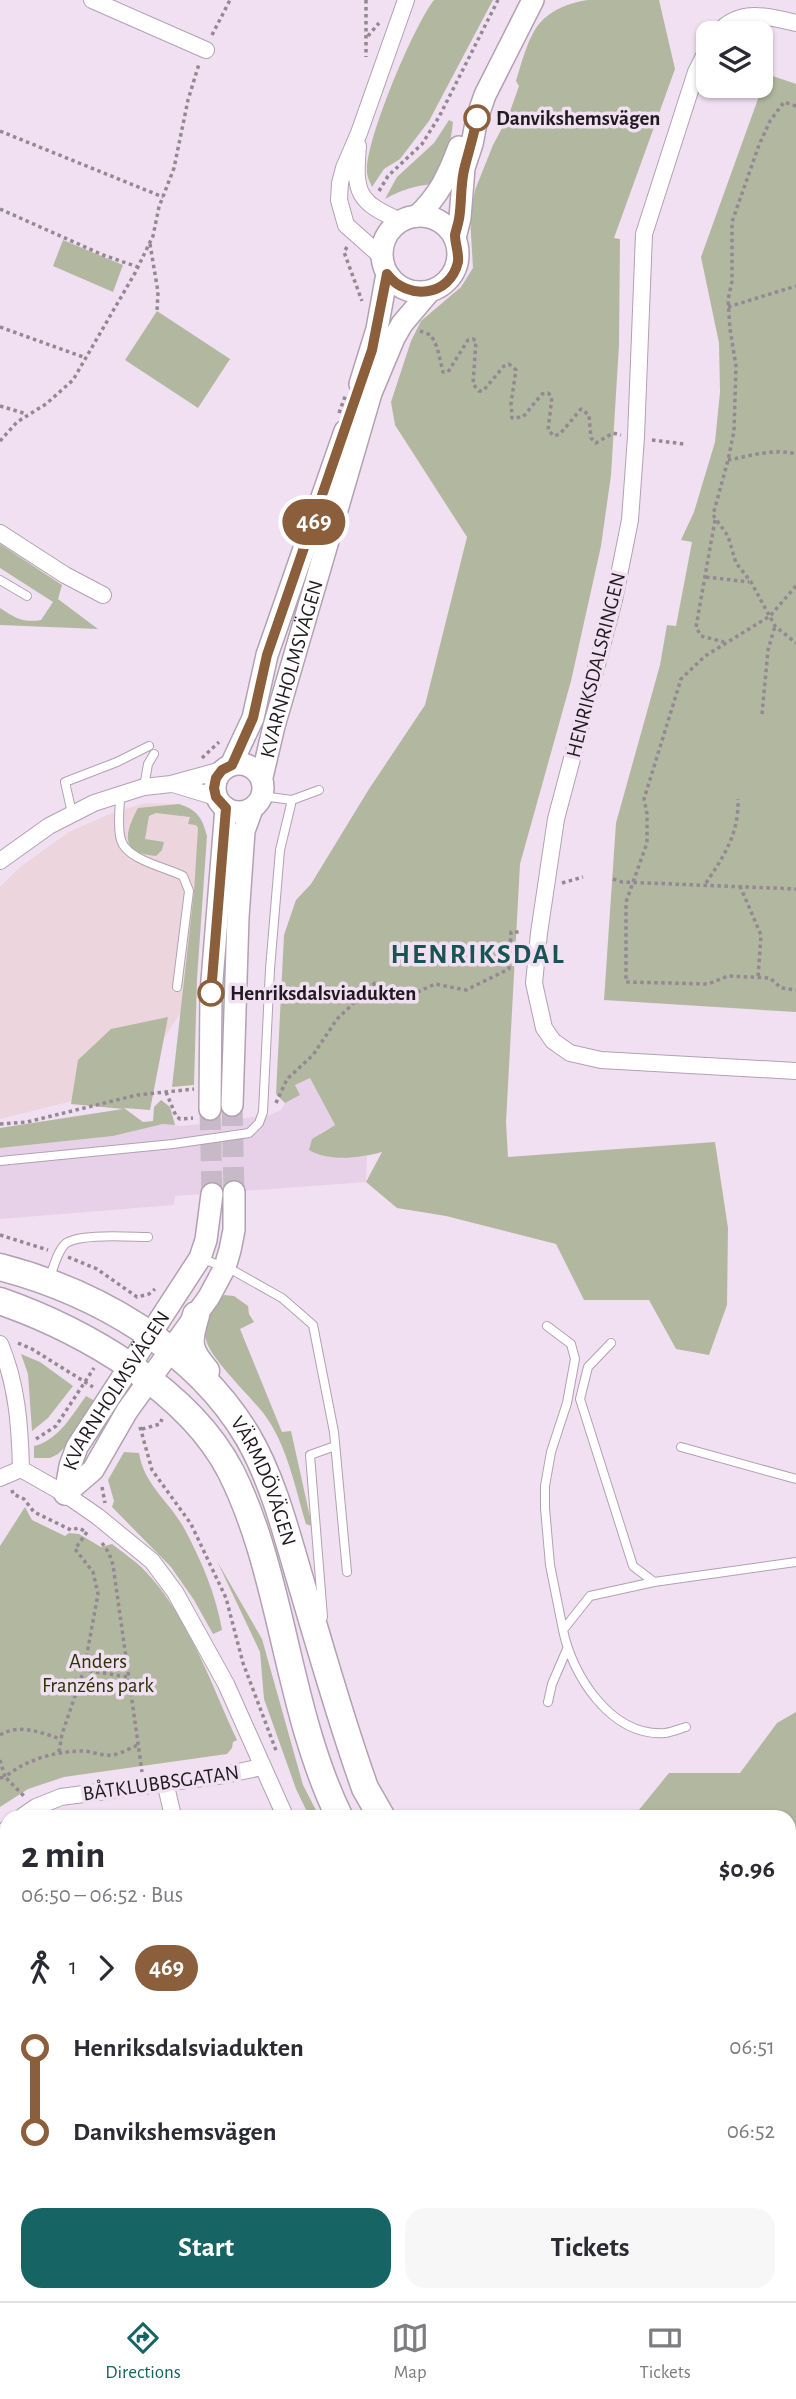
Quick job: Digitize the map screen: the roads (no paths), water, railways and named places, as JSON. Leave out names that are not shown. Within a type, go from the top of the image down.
[{"type":"main road","name":"VÄRMDÖVÄGEN","points":[[0,1267],[81,1296],[160,1343],[199,1376],[247,1435],[263,1467],[287,1536],[365,1788],[378,1810]]},
{"type":"main road","name":"VÄRMDÖVÄGEN","points":[[0,1301],[64,1328],[139,1374],[201,1428],[230,1470],[247,1508],[264,1561],[309,1737],[337,1810]]},
{"type":"main road","points":[[196,1315],[189,1341],[191,1351],[247,1419],[268,1454],[286,1496],[291,1521],[287,1536]]},
{"type":"street","points":[[92,0],[205,50]]},
{"type":"street","points":[[406,0],[344,168],[340,183],[342,213],[346,225],[384,266],[395,284],[417,293],[429,292]]},
{"type":"street","name":"KVARNHOLMSVÄGEN","points":[[232,1105],[238,917],[244,831],[259,794],[274,726],[371,393],[402,324],[429,292],[442,286],[452,275],[458,261],[455,238],[460,218],[464,168],[477,118],[485,95],[533,0]]},
{"type":"street","points":[[730,21],[750,15],[770,16],[796,23]]},
{"type":"street","name":"HENRIKSDALSRINGEN","points":[[696,72],[644,234],[636,437],[629,520],[614,600],[556,819],[545,880],[534,983],[544,1028],[553,1041],[570,1053],[601,1060],[796,1071]]},
{"type":"street","name":"KVARNHOLMSVÄGEN","points":[[227,767],[253,718],[267,655],[358,393],[377,330],[384,241],[391,229],[432,202],[443,185],[462,139],[477,118]]},
{"type":"street","points":[[359,133],[356,172],[361,196],[370,205],[409,218],[432,218],[442,222],[455,238]]},
{"type":"street","points":[[0,533],[103,596]]},
{"type":"street","points":[[0,861],[72,813],[144,787],[170,784],[227,767],[248,765],[256,769],[259,794],[236,812],[221,803],[170,784]]},
{"type":"street","points":[[210,1109],[211,993],[221,803],[214,788],[216,778],[227,767]]},
{"type":"street","name":"KVARNHOLMSVÄGEN","points":[[160,1343],[196,1315],[225,1267],[233,1230],[234,1192]]},
{"type":"street","name":"KVARNHOLMSVÄGEN","points":[[65,1494],[93,1470],[127,1411],[139,1374],[160,1343],[200,1258],[206,1240],[212,1194]]},
{"type":"street","points":[[5,1343],[16,1394],[21,1469]]},
{"type":"street","name":"KVARNHOLMSVÄGEN","points":[[65,1494],[70,1465],[77,1447],[108,1398],[139,1374]]},
{"type":"street","points":[[21,1469],[97,1516],[152,1561],[175,1592],[226,1684],[282,1810]]},
{"type":"street","points":[[3,1477],[21,1469]]},
{"type":"street","name":"BÅTKLUBBSGATAN","points":[[33,1810],[61,1797],[224,1775],[262,1767]]},
{"type":"street","points":[[165,1782],[172,1810]]},
{"type":"lane","points":[[0,580],[27,596]]},
{"type":"lane","points":[[72,813],[65,782],[117,762],[149,746]]},
{"type":"lane","points":[[144,787],[148,764],[154,754]]},
{"type":"lane","points":[[259,794],[292,800],[319,790]]},
{"type":"lane","points":[[120,794],[121,840],[126,850],[136,858],[166,867],[183,876],[189,891],[177,987]]},
{"type":"lane","points":[[0,1161],[216,1138],[249,1133],[259,1123],[263,1112],[270,969],[280,850],[292,800]]},
{"type":"lane","points":[[48,1282],[64,1245],[70,1242],[102,1237],[148,1237]]},
{"type":"lane","points":[[200,1258],[225,1267],[282,1298],[313,1325],[335,1446],[347,1572]]},
{"type":"lane","points":[[547,1326],[571,1343],[575,1359],[567,1403],[551,1452],[545,1486],[550,1564],[567,1649],[583,1681],[608,1711],[630,1727],[664,1733],[686,1727]]},
{"type":"lane","points":[[611,1343],[588,1367],[580,1399],[633,1566],[654,1582]]},
{"type":"lane","points":[[326,1669],[310,1455],[335,1446]]},
{"type":"lane","points":[[681,1447],[796,1479]]},
{"type":"lane","points":[[563,1630],[590,1596],[654,1582],[796,1562]]},
{"type":"lane","points":[[548,1702],[552,1684],[567,1649]]},
{"type":"tunnel","points":[[232,1105],[234,1192]]},
{"type":"tunnel","points":[[210,1109],[212,1194]]},
{"type":"place","name":"Danvikshemsvägen","points":[[477,118]]},
{"type":"place","name":"Henriksdalsviadukten","points":[[211,993]]},
{"type":"district","name":"HENRIKSDAL","points":[[478,955]]},
{"type":"park label","name":"Anders Franzéns park","points":[[98,1673]]}]
